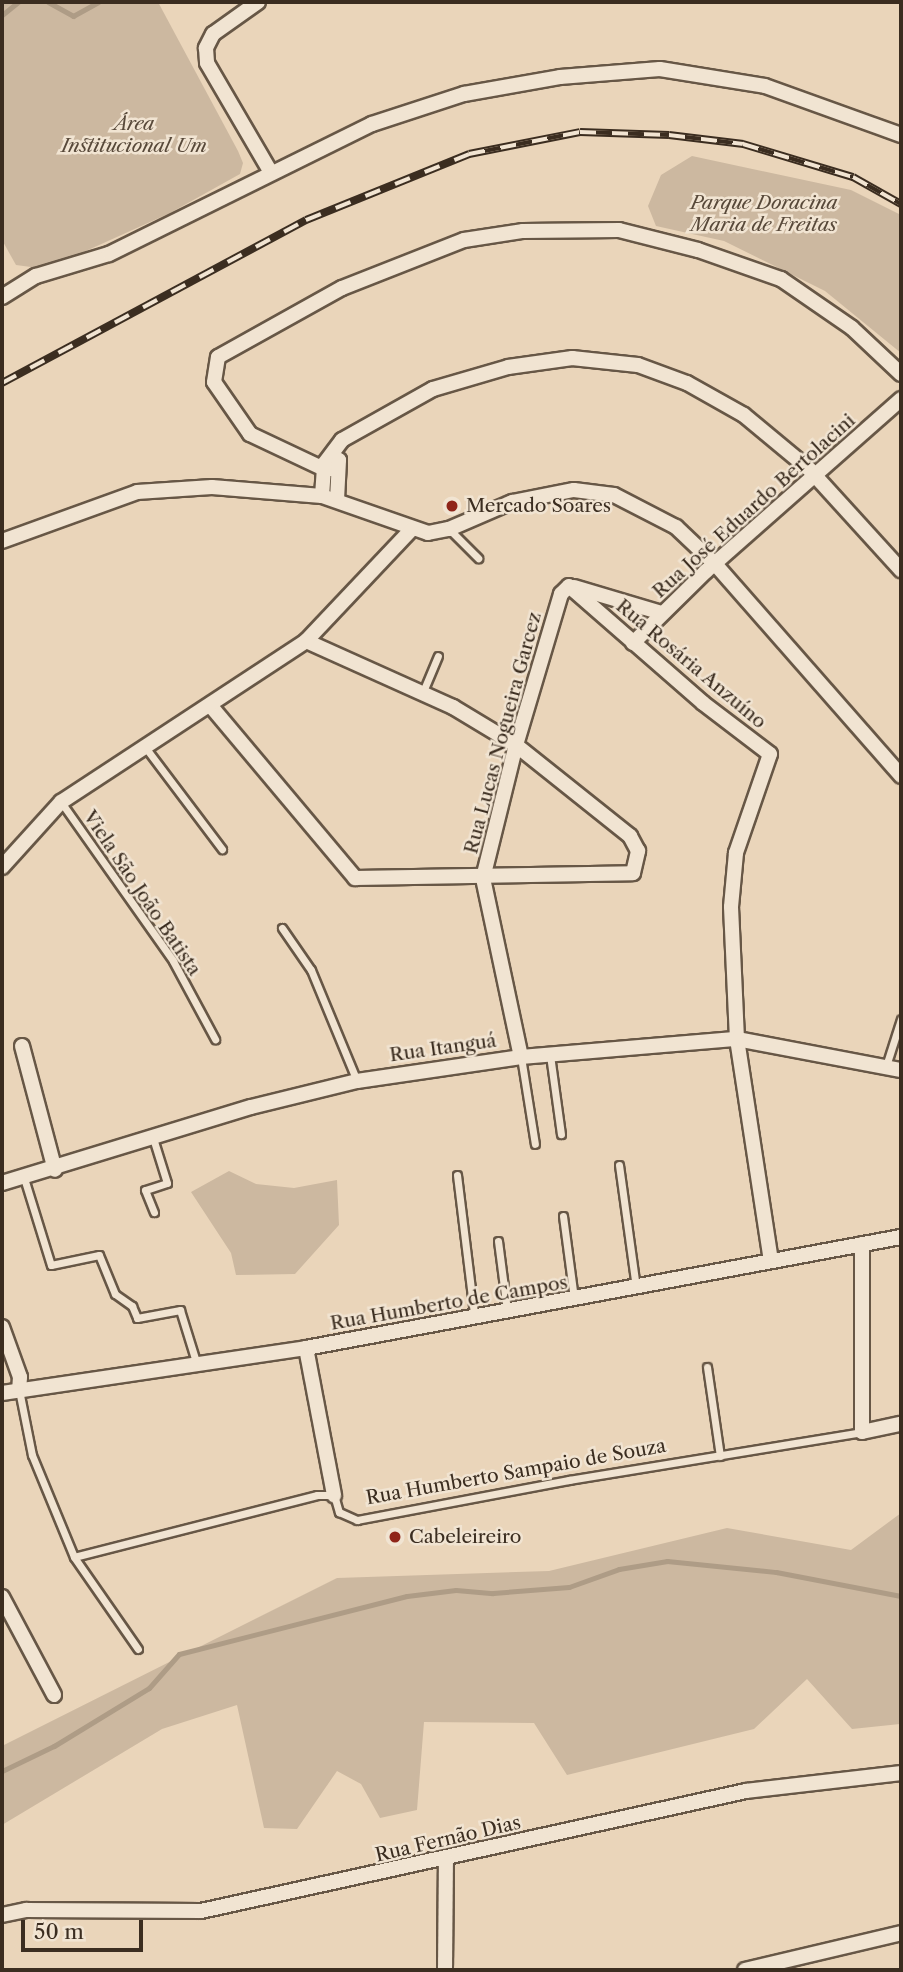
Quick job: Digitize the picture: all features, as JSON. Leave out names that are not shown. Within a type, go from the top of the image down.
[{"type":"street","points":[[258,2],[228,20],[206,48],[207,63],[270,171]]},
{"type":"street","points":[[2,298],[36,276],[109,254],[270,171],[372,124],[464,94],[560,77],[660,69],[765,86],[901,135]]},
{"type":"street","points":[[362,428],[333,469],[324,469],[289,452],[261,443],[229,406],[213,375],[214,366],[225,351],[401,261],[464,240],[523,231],[619,230],[698,250],[781,279],[852,328],[901,373]]},
{"type":"street","points":[[289,452],[322,449],[433,389],[508,367],[572,358],[638,365],[687,383],[744,415],[817,478],[901,570]]},
{"type":"street","name":"Rua José Eduardo Bertolacini","points":[[633,643],[715,564],[817,478],[901,399]]},
{"type":"street","points":[[329,498],[324,469],[328,454],[342,440]]},
{"type":"street","points":[[329,498],[340,460]]},
{"type":"street","points":[[2,541],[137,492],[212,487],[329,498],[411,530],[449,529],[512,502],[574,490],[614,495],[676,527],[715,564],[901,776]]},
{"type":"street","points":[[2,867],[61,802],[306,641],[411,530]]},
{"type":"street","name":"Rua Rosária Anzuíno","points":[[569,586],[662,613]]},
{"type":"street","name":"Rua Rosária Anzuíno","points":[[569,586],[633,643],[769,754],[736,853],[731,907],[737,1039]]},
{"type":"street","name":"Rua Lucas Nogueira Garcez","points":[[521,1057],[483,878],[516,745],[561,594],[569,586]]},
{"type":"street","points":[[210,705],[355,878],[483,878],[633,873],[638,851],[630,836],[516,745],[422,694],[306,641]]},
{"type":"street","points":[[737,1039],[771,1259]]},
{"type":"street","name":"Rua Itanguá","points":[[2,1184],[153,1138],[357,1081],[521,1057],[737,1039],[901,1070]]},
{"type":"street","points":[[22,1046],[55,1170]]},
{"type":"street","name":"Rua Humberto de Campos","points":[[2,1394],[306,1349],[474,1314],[636,1288],[771,1259],[901,1237]]},
{"type":"street","points":[[862,1244],[862,1432]]},
{"type":"street","points":[[2,1327],[20,1377],[19,1390]]},
{"type":"street","points":[[306,1349],[334,1495]]},
{"type":"street","name":"Rua Humberto Sampaio de Souza","points":[[862,1432],[901,1424]]},
{"type":"street","points":[[2,1597],[54,1695]]},
{"type":"street","name":"Rua Fernão Dias","points":[[2,1915],[26,1910],[201,1911],[446,1860],[746,1791],[901,1773]]},
{"type":"street","points":[[445,1970],[446,1860]]},
{"type":"street","points":[[745,1970],[901,1933]]},
{"type":"lane","points":[[449,529],[478,558]]},
{"type":"lane","points":[[422,694],[438,656]]},
{"type":"lane","points":[[145,747],[222,849]]},
{"type":"lane","name":"Viela São João Batista","points":[[61,802],[173,961],[215,1039]]},
{"type":"lane","points":[[282,928],[311,970],[357,1081]]},
{"type":"lane","points":[[886,1066],[901,1019]]},
{"type":"lane","points":[[550,1054],[561,1134]]},
{"type":"lane","points":[[521,1057],[535,1144]]},
{"type":"lane","points":[[153,1138],[167,1183],[145,1191],[154,1212]]},
{"type":"lane","points":[[619,1165],[636,1288]]},
{"type":"lane","points":[[457,1175],[474,1314]]},
{"type":"lane","points":[[24,1178],[51,1265],[99,1255],[115,1294],[132,1307],[137,1318],[180,1310],[197,1366]]},
{"type":"lane","points":[[563,1216],[575,1299]]},
{"type":"lane","points":[[498,1241],[507,1310]]},
{"type":"lane","points":[[707,1367],[720,1456]]},
{"type":"lane","points":[[19,1390],[32,1455],[74,1557],[138,1649]]},
{"type":"lane","name":"Rua Humberto Sampaio de Souza","points":[[334,1495],[339,1512],[357,1520],[862,1432]]},
{"type":"lane","points":[[74,1557],[317,1494],[334,1495]]},
{"type":"green space","name":"Área Institucional Um","points":[[2,2],[158,2],[238,151],[243,163],[240,174],[170,213],[46,269],[16,265],[2,240]]},
{"type":"green space","name":"Parque Doracina Maria de Freitas","points":[[692,156],[851,190],[901,215],[901,353],[825,291],[724,241],[656,226],[648,206],[661,175]]},
{"type":"green space","points":[[229,1171],[256,1184],[294,1188],[337,1180],[339,1225],[295,1274],[236,1275],[231,1253],[191,1192]]},
{"type":"green space","points":[[901,1513],[900,1724],[852,1729],[807,1679],[754,1729],[567,1775],[534,1723],[424,1722],[417,1810],[380,1818],[361,1784],[337,1771],[297,1829],[264,1828],[237,1705],[162,1729],[2,1825],[2,1746],[337,1578],[549,1571],[727,1528],[851,1550]]},
{"type":"waterway","points":[[2,15],[18,2]]},
{"type":"waterway","points":[[48,2],[73,16],[98,2]]},
{"type":"waterway","points":[[2,1771],[54,1746],[149,1688],[179,1654],[407,1596],[456,1590],[493,1593],[569,1587],[619,1569],[667,1561],[776,1572],[901,1596]]},
{"type":"railway","points":[[2,383],[306,220],[469,154],[580,132],[669,135],[743,144],[853,177],[901,204]]},
{"type":"place","name":"Mercado Soares","points":[[452,506]]},
{"type":"place","name":"Cabeleireiro","points":[[395,1537]]}]
